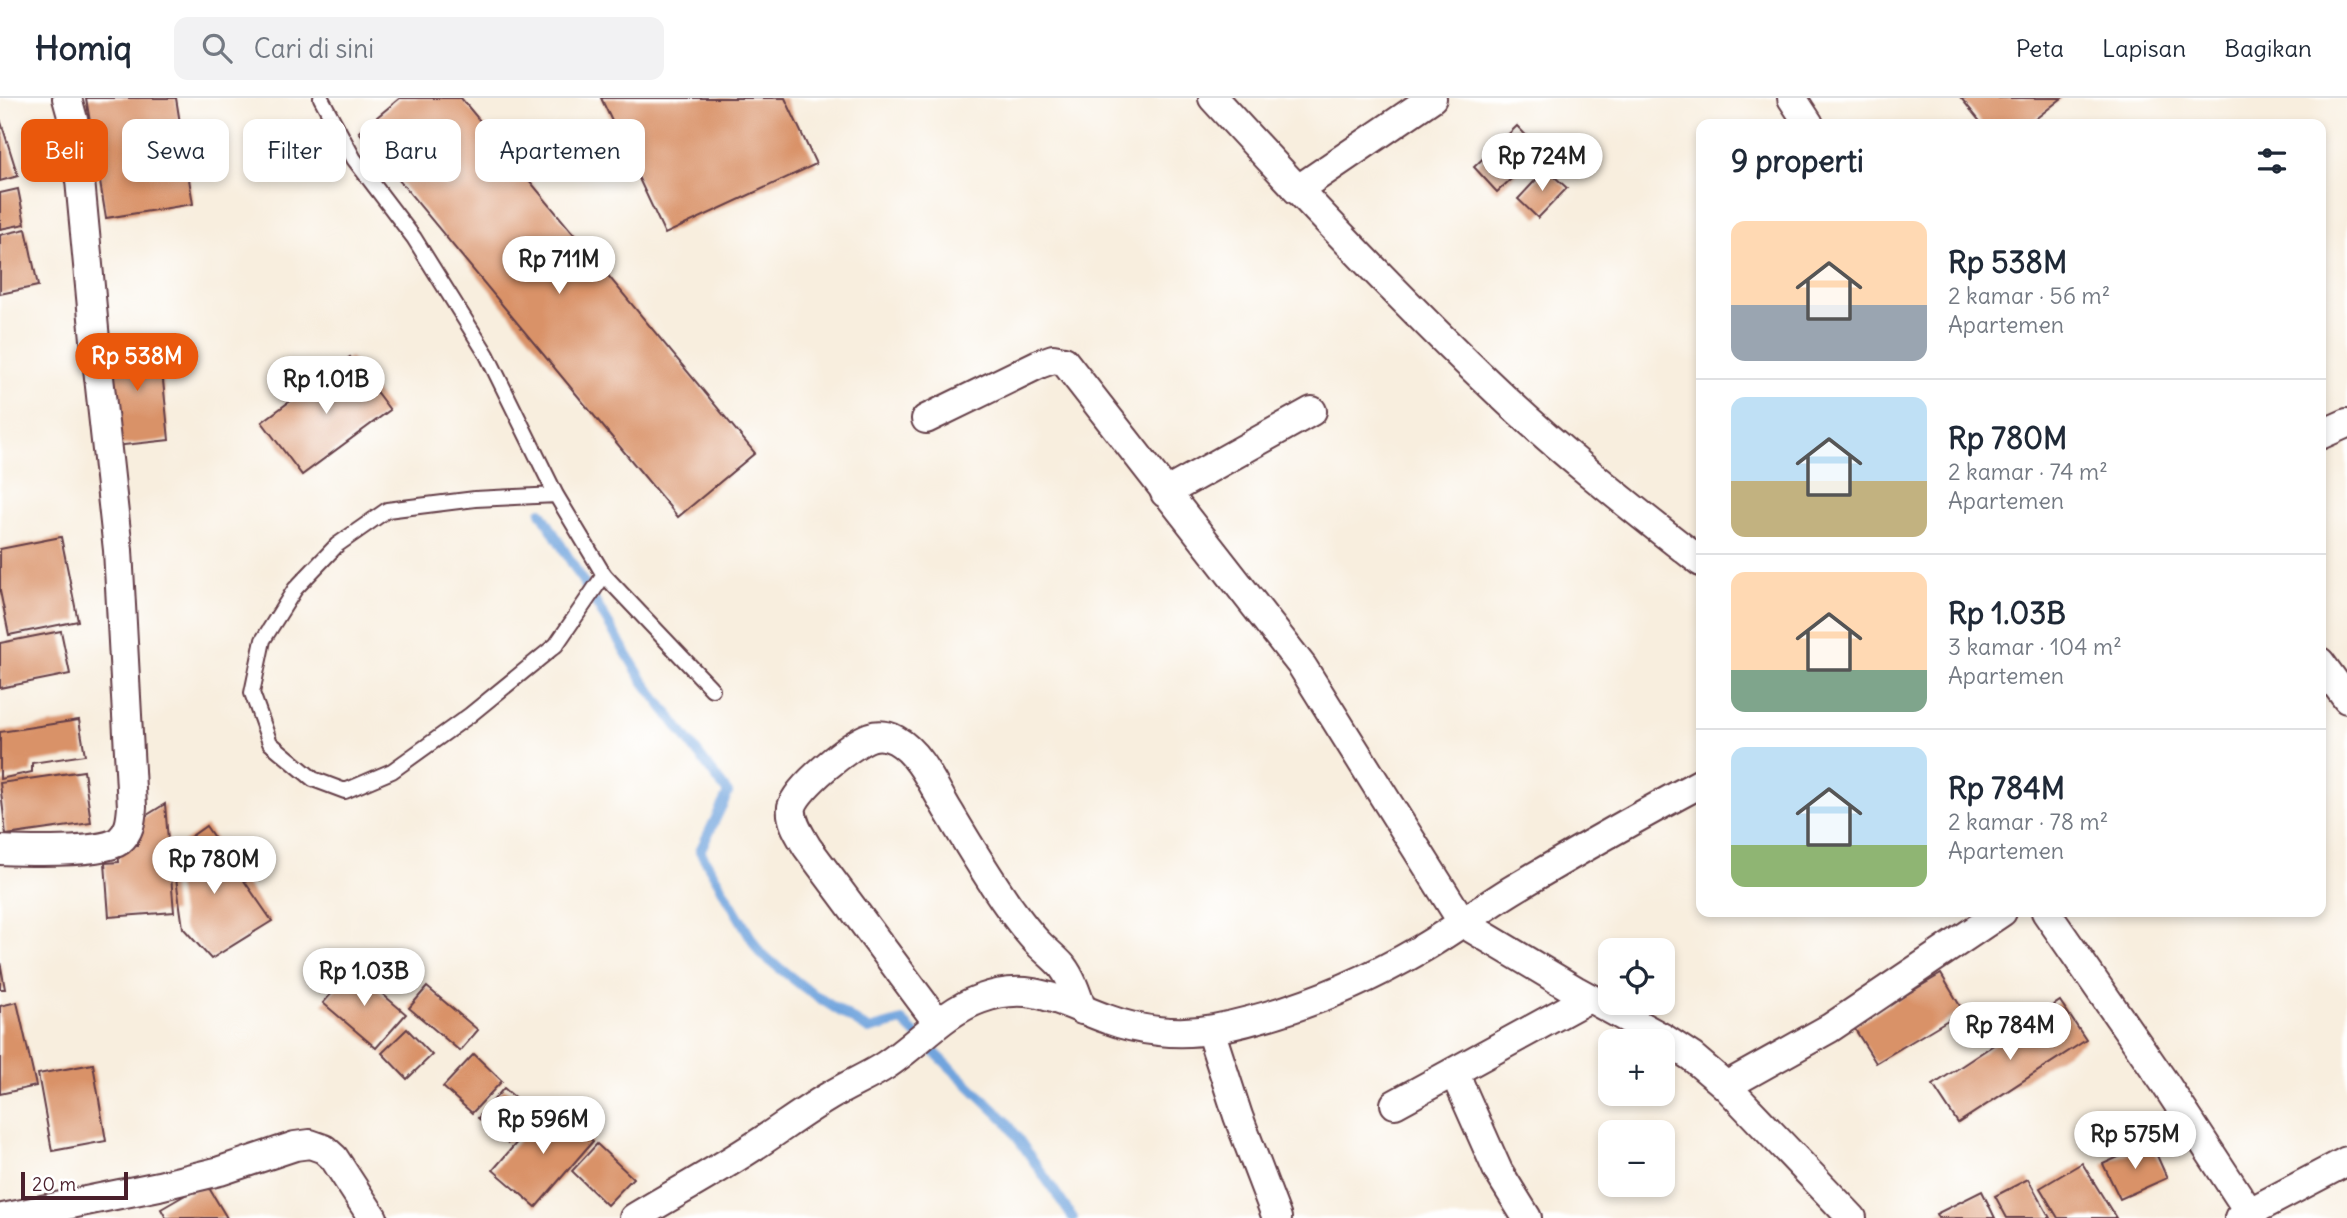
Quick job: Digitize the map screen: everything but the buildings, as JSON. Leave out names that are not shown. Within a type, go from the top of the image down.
[{"type":"street","points":[[0,850],[39,852],[116,844],[125,835],[130,824],[132,807],[118,550],[75,127],[66,98]]},
{"type":"street","points":[[1297,190],[1432,98]]},
{"type":"street","points":[[1792,98],[1806,119]]},
{"type":"street","points":[[1226,102],[1297,190],[1482,377],[1592,476],[1696,558]]},
{"type":"street","points":[[926,419],[1039,364],[1053,359],[1064,361],[1302,666],[1463,923],[1692,1057],[1726,1087],[1852,1218]]},
{"type":"street","points":[[1166,493],[1312,411]]},
{"type":"street","points":[[2326,432],[2347,423]]},
{"type":"street","points":[[2326,670],[2347,699]]},
{"type":"street","points":[[934,1027],[807,846],[795,825],[792,810],[797,794],[807,783],[868,738],[881,735],[893,738],[919,762],[976,859],[1010,908],[1037,942],[1062,967],[1073,984],[1082,1010]]},
{"type":"street","points":[[634,1218],[887,1064],[934,1027],[976,1000],[1000,992],[1020,990],[1039,993],[1123,1024],[1150,1030],[1210,1030],[1298,1008],[1333,994],[1421,949],[1590,844],[1696,786]]},
{"type":"street","points":[[1726,1087],[1830,1028],[1995,917]]},
{"type":"street","points":[[2049,917],[2166,1085],[2247,1216],[2347,1161]]},
{"type":"street","points":[[1395,1104],[1589,998]]},
{"type":"street","points":[[1210,1030],[1238,1116],[1277,1218]]},
{"type":"street","points":[[1454,1072],[1498,1171],[1527,1218]]},
{"type":"street","points":[[3,1218],[159,1186],[310,1144],[324,1149],[334,1158],[373,1218]]},
{"type":"lane","points":[[321,98],[354,159],[414,238],[487,355],[556,495],[604,575],[712,689]]},
{"type":"lane","points":[[556,495],[475,499],[387,510],[337,545],[295,589],[263,640],[252,694],[270,743],[313,779],[345,791],[392,771],[470,715],[556,645],[604,575]]},
{"type":"waterway","points":[[541,512],[643,681],[728,793],[700,851],[760,953],[810,992],[869,1030],[902,1021],[1006,1121],[1073,1218]]}]
